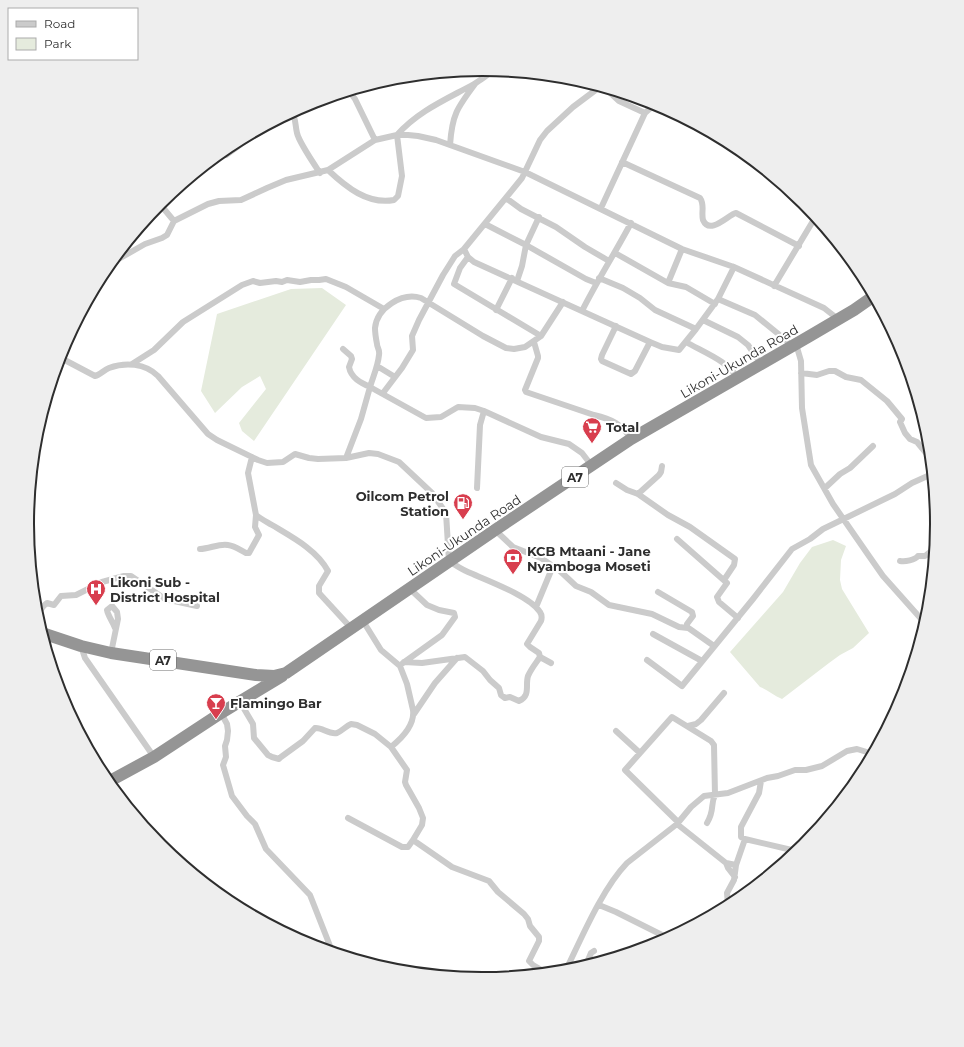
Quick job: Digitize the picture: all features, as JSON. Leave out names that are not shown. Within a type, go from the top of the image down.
[{"type":"highway","name":"Likoni-Ukunda Road","points":[[48,635],[80,646],[110,653],[251,674],[269,676],[286,673],[352,629],[409,588],[631,439],[793,346],[869,299]]},
{"type":"highway","name":"A7","points":[[115,778],[154,757],[221,712],[240,702],[286,673]]},
{"type":"highway","points":[[251,674],[260,677],[263,680],[262,686],[257,691]]},
{"type":"street","points":[[328,170],[342,184],[361,195],[381,201],[394,200],[398,196],[402,176],[397,135],[406,124],[441,100],[476,83],[486,76]]},
{"type":"street","points":[[450,145],[452,122],[456,111],[476,83]]},
{"type":"street","points":[[383,393],[413,350],[412,336],[419,320],[455,256],[464,250],[519,182],[540,140],[547,131],[573,107],[595,90]]},
{"type":"street","points":[[352,95],[375,140]]},
{"type":"street","points":[[613,95],[619,101],[645,113]]},
{"type":"street","points":[[601,208],[645,113],[650,109]]},
{"type":"street","points":[[295,117],[297,133],[301,142],[320,173]]},
{"type":"street","points":[[123,256],[145,244],[165,237],[174,222],[208,204],[219,201],[241,200],[286,180],[328,170],[375,140],[397,135],[418,136],[450,145],[525,172],[682,248],[734,267],[824,308],[838,319]]},
{"type":"street","points":[[622,162],[697,196],[702,201],[703,218],[704,222],[707,224],[715,225],[730,215],[736,213],[799,246]]},
{"type":"street","points":[[506,198],[521,209],[556,227],[609,261]]},
{"type":"street","points":[[163,209],[174,222]]},
{"type":"street","points":[[496,310],[522,266],[526,245],[539,217]]},
{"type":"street","points":[[774,286],[813,222]]},
{"type":"street","points":[[582,311],[631,223]]},
{"type":"street","points":[[485,224],[586,279],[623,288],[640,298],[655,310],[696,329]]},
{"type":"street","points":[[668,283],[682,248]]},
{"type":"street","points":[[464,250],[468,257],[486,268],[650,342],[672,350],[679,350],[703,320],[716,302],[734,267]]},
{"type":"street","points":[[615,253],[668,283],[686,287],[716,302],[755,315],[793,346],[801,361],[802,408],[813,471],[833,504],[883,576],[920,617]]},
{"type":"street","points":[[468,257],[460,268],[454,284],[541,336]]},
{"type":"street","points":[[65,360],[95,376],[113,367],[132,364],[154,350],[184,322],[242,285],[253,281],[260,283],[276,281],[282,282],[287,280],[300,282],[326,279],[346,287],[384,309]]},
{"type":"street","points":[[346,458],[361,419],[377,366],[380,352],[377,345],[377,321],[384,309],[392,302],[410,297],[418,297],[429,302],[483,336],[506,348],[514,349],[522,348],[534,342],[541,336],[563,302]]},
{"type":"street","points":[[703,320],[738,338],[748,345],[761,364]]},
{"type":"street","points":[[616,326],[602,355],[602,361],[631,374],[635,371],[650,342]]},
{"type":"street","points":[[534,342],[538,358],[526,386],[526,392],[605,418],[625,429],[631,439]]},
{"type":"street","points":[[686,342],[727,366],[734,371],[737,378]]},
{"type":"street","points":[[343,349],[352,356],[349,368],[352,375],[362,383],[383,393],[420,416],[426,418],[441,417],[458,407],[474,408],[484,411],[541,437],[569,444],[582,453],[592,466]]},
{"type":"street","points":[[132,364],[155,373],[208,434],[262,462],[273,464],[283,462],[294,454],[309,458],[346,458],[369,453],[387,456],[399,462],[432,493],[447,515],[449,561],[466,571],[519,596],[541,613],[541,621],[527,643],[539,653],[540,657],[551,664]]},
{"type":"street","points":[[377,366],[395,376]]},
{"type":"street","points":[[801,373],[817,375],[829,371],[835,371],[846,377],[864,382],[892,407],[902,420],[900,422],[904,433],[910,439],[917,442],[923,450]]},
{"type":"street","points":[[476,488],[480,425],[484,411]]},
{"type":"street","points":[[824,488],[840,474],[850,468],[873,446]]},
{"type":"street","points":[[200,549],[208,549],[224,544],[249,553],[258,535],[255,527],[256,515],[248,473],[252,457]]},
{"type":"street","points":[[638,494],[659,475],[662,466]]},
{"type":"street","points":[[647,660],[682,686],[738,618],[788,552],[797,545],[810,539],[823,529],[927,476]]},
{"type":"street","points":[[616,483],[627,490],[638,494],[668,515],[703,536],[735,559],[734,565],[724,580]]},
{"type":"street","points":[[256,515],[296,539],[316,556],[328,571],[319,586],[319,593],[352,629]]},
{"type":"street","points":[[495,530],[513,547],[533,554],[553,566],[576,586],[591,592],[609,605],[652,614],[679,627],[688,628],[714,646]]},
{"type":"street","points":[[677,539],[727,583],[717,596],[718,601],[738,618]]},
{"type":"street","points":[[900,560],[902,561],[916,558],[918,556],[925,556],[929,553]]},
{"type":"street","points":[[536,608],[553,566]]},
{"type":"street","points":[[42,607],[46,603],[54,605],[61,596],[76,595],[102,582],[124,576],[131,576],[158,595],[197,606]]},
{"type":"street","points":[[402,664],[442,635],[455,617],[454,613],[439,610],[427,605],[409,588]]},
{"type":"street","points":[[658,592],[693,613],[693,616],[687,624],[688,628]]},
{"type":"street","points":[[363,621],[381,650],[402,664],[422,663],[463,656],[483,671],[497,686],[501,695],[505,698],[510,697],[518,701],[522,699],[527,692],[527,680],[540,657]]},
{"type":"street","points":[[110,653],[115,628]]},
{"type":"street","points":[[653,634],[702,661]]},
{"type":"street","points":[[80,646],[84,658],[154,757]]},
{"type":"street","points":[[391,747],[406,732],[414,714],[435,683],[457,658]]},
{"type":"street","points":[[402,664],[414,714]]},
{"type":"street","points":[[688,726],[696,724],[701,720],[724,693]]},
{"type":"street","points":[[240,702],[253,724],[254,738],[268,755],[275,758],[281,757],[303,741],[314,728],[336,733],[351,724],[374,734],[391,747],[407,770],[405,782],[423,816],[422,825],[413,840],[408,846],[402,847],[348,818]]},
{"type":"street","points":[[221,712],[227,724],[227,740],[225,746],[226,757],[222,765],[230,790],[240,807],[258,829],[266,849],[310,895],[329,945]]},
{"type":"street","points":[[707,823],[712,815],[715,795],[713,744],[688,726],[671,718],[626,770],[678,823],[726,863],[728,868],[735,876]]},
{"type":"street","points":[[616,731],[640,753]]},
{"type":"street","points":[[570,963],[608,888],[624,867],[678,823],[701,798],[708,795],[734,791],[795,770],[806,770],[822,766],[847,751],[857,749],[867,752]]},
{"type":"street","points":[[761,781],[759,793],[741,827],[741,836],[745,839],[789,849]]},
{"type":"street","points":[[727,898],[727,894],[735,876],[736,865],[745,839]]},
{"type":"street","points":[[413,840],[452,867],[487,880],[498,892],[517,906],[528,919],[530,926],[537,932],[539,937],[539,941],[529,961],[538,968]]},
{"type":"street","points":[[726,863],[736,865]]},
{"type":"street","points":[[599,906],[630,918],[660,934]]},
{"type":"street","points":[[589,958],[594,951]]},
{"type":"green space","points":[[322,288],[346,305],[254,441],[242,431],[239,423],[266,389],[260,376],[242,387],[215,413],[201,391],[217,314],[291,289]]},
{"type":"green space","points":[[833,540],[846,546],[841,560],[840,580],[842,589],[869,633],[853,648],[840,655],[782,699],[760,687],[730,652],[783,592],[800,563],[812,547]]},
{"type":"place","name":"Total","points":[[592,444]]},
{"type":"place","name":"Oilcom Petrol Station","points":[[463,520]]},
{"type":"place","name":"KCB Mtaani - Jane Nyamboga Moseti","points":[[513,575]]},
{"type":"place","name":"Likoni Sub - District Hospital","points":[[96,606]]},
{"type":"place","name":"Flamingo Bar","points":[[216,720]]}]
